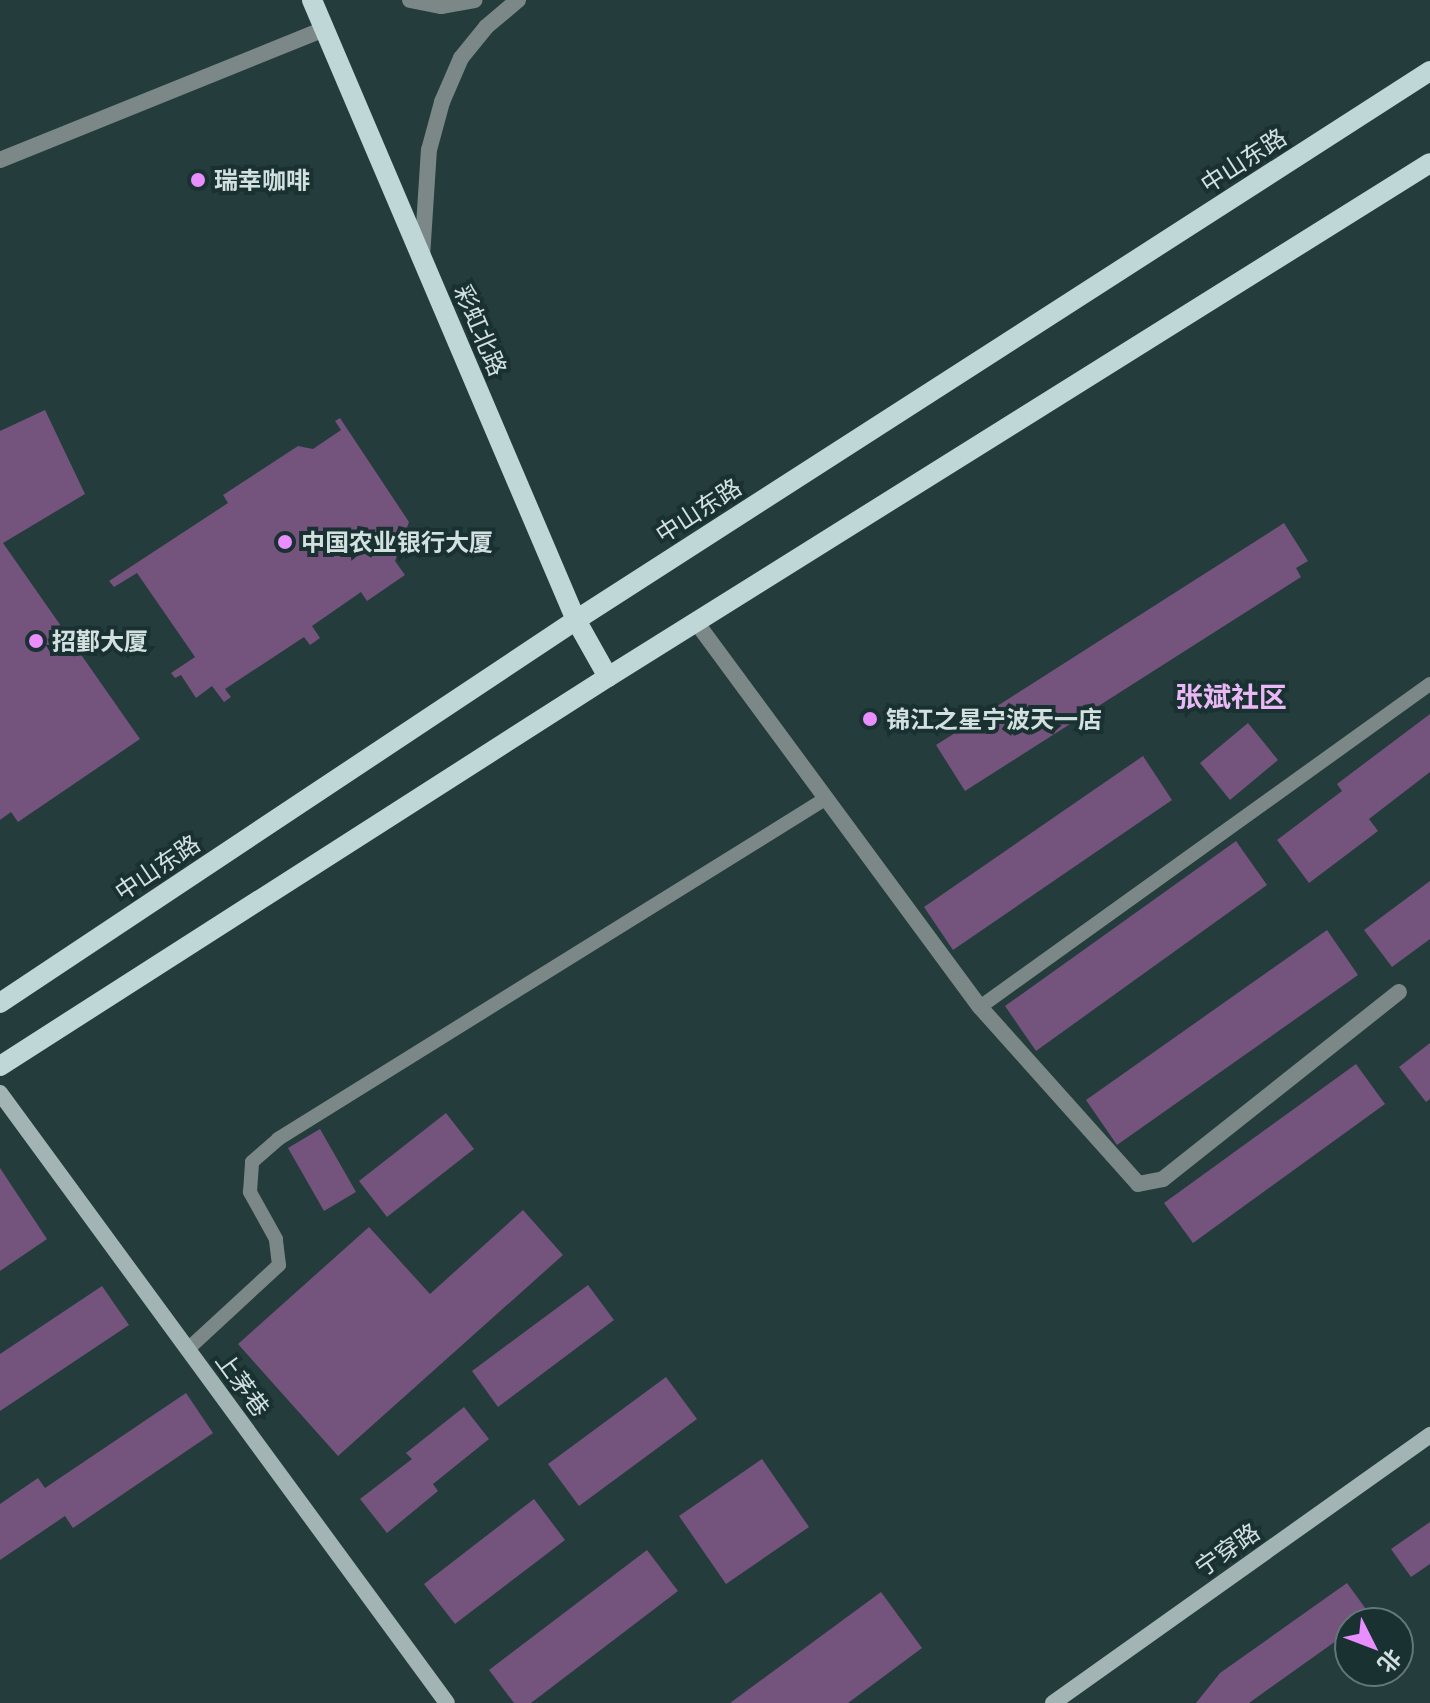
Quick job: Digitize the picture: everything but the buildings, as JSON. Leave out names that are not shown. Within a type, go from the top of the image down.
[{"type":"main road","name":"彩虹北路","points":[[312,0],[576,620],[608,677]]},
{"type":"main road","name":"中山东路","points":[[0,1003],[576,620],[1430,71]]},
{"type":"main road","points":[[0,1066],[608,677],[1430,163]]},
{"type":"street","points":[[410,0],[441,6],[474,0]]},
{"type":"street","points":[[422,258],[429,150],[442,102],[461,58],[486,27],[518,0]]},
{"type":"street","points":[[0,160],[324,29]]},
{"type":"street","points":[[696,622],[980,1007],[1138,1184],[1163,1179],[1399,992]]},
{"type":"street","name":"上茅巷","points":[[0,1093],[447,1703]]},
{"type":"street","name":"宁穿路","points":[[1053,1703],[1430,1435]]},
{"type":"lane","points":[[980,1007],[1430,684]]},
{"type":"lane","points":[[188,1349],[279,1265],[276,1239],[250,1192],[252,1162],[278,1139],[825,799]]},
{"type":"place","name":"瑞幸咖啡","points":[[198,180]]},
{"type":"place","name":"中国农业银行大厦","points":[[285,542]]},
{"type":"place","name":"招鄞大厦","points":[[36,641]]},
{"type":"place","name":"锦江之星宁波天一店","points":[[870,719]]},
{"type":"district","name":"张斌社区","points":[[1231,696]]}]
